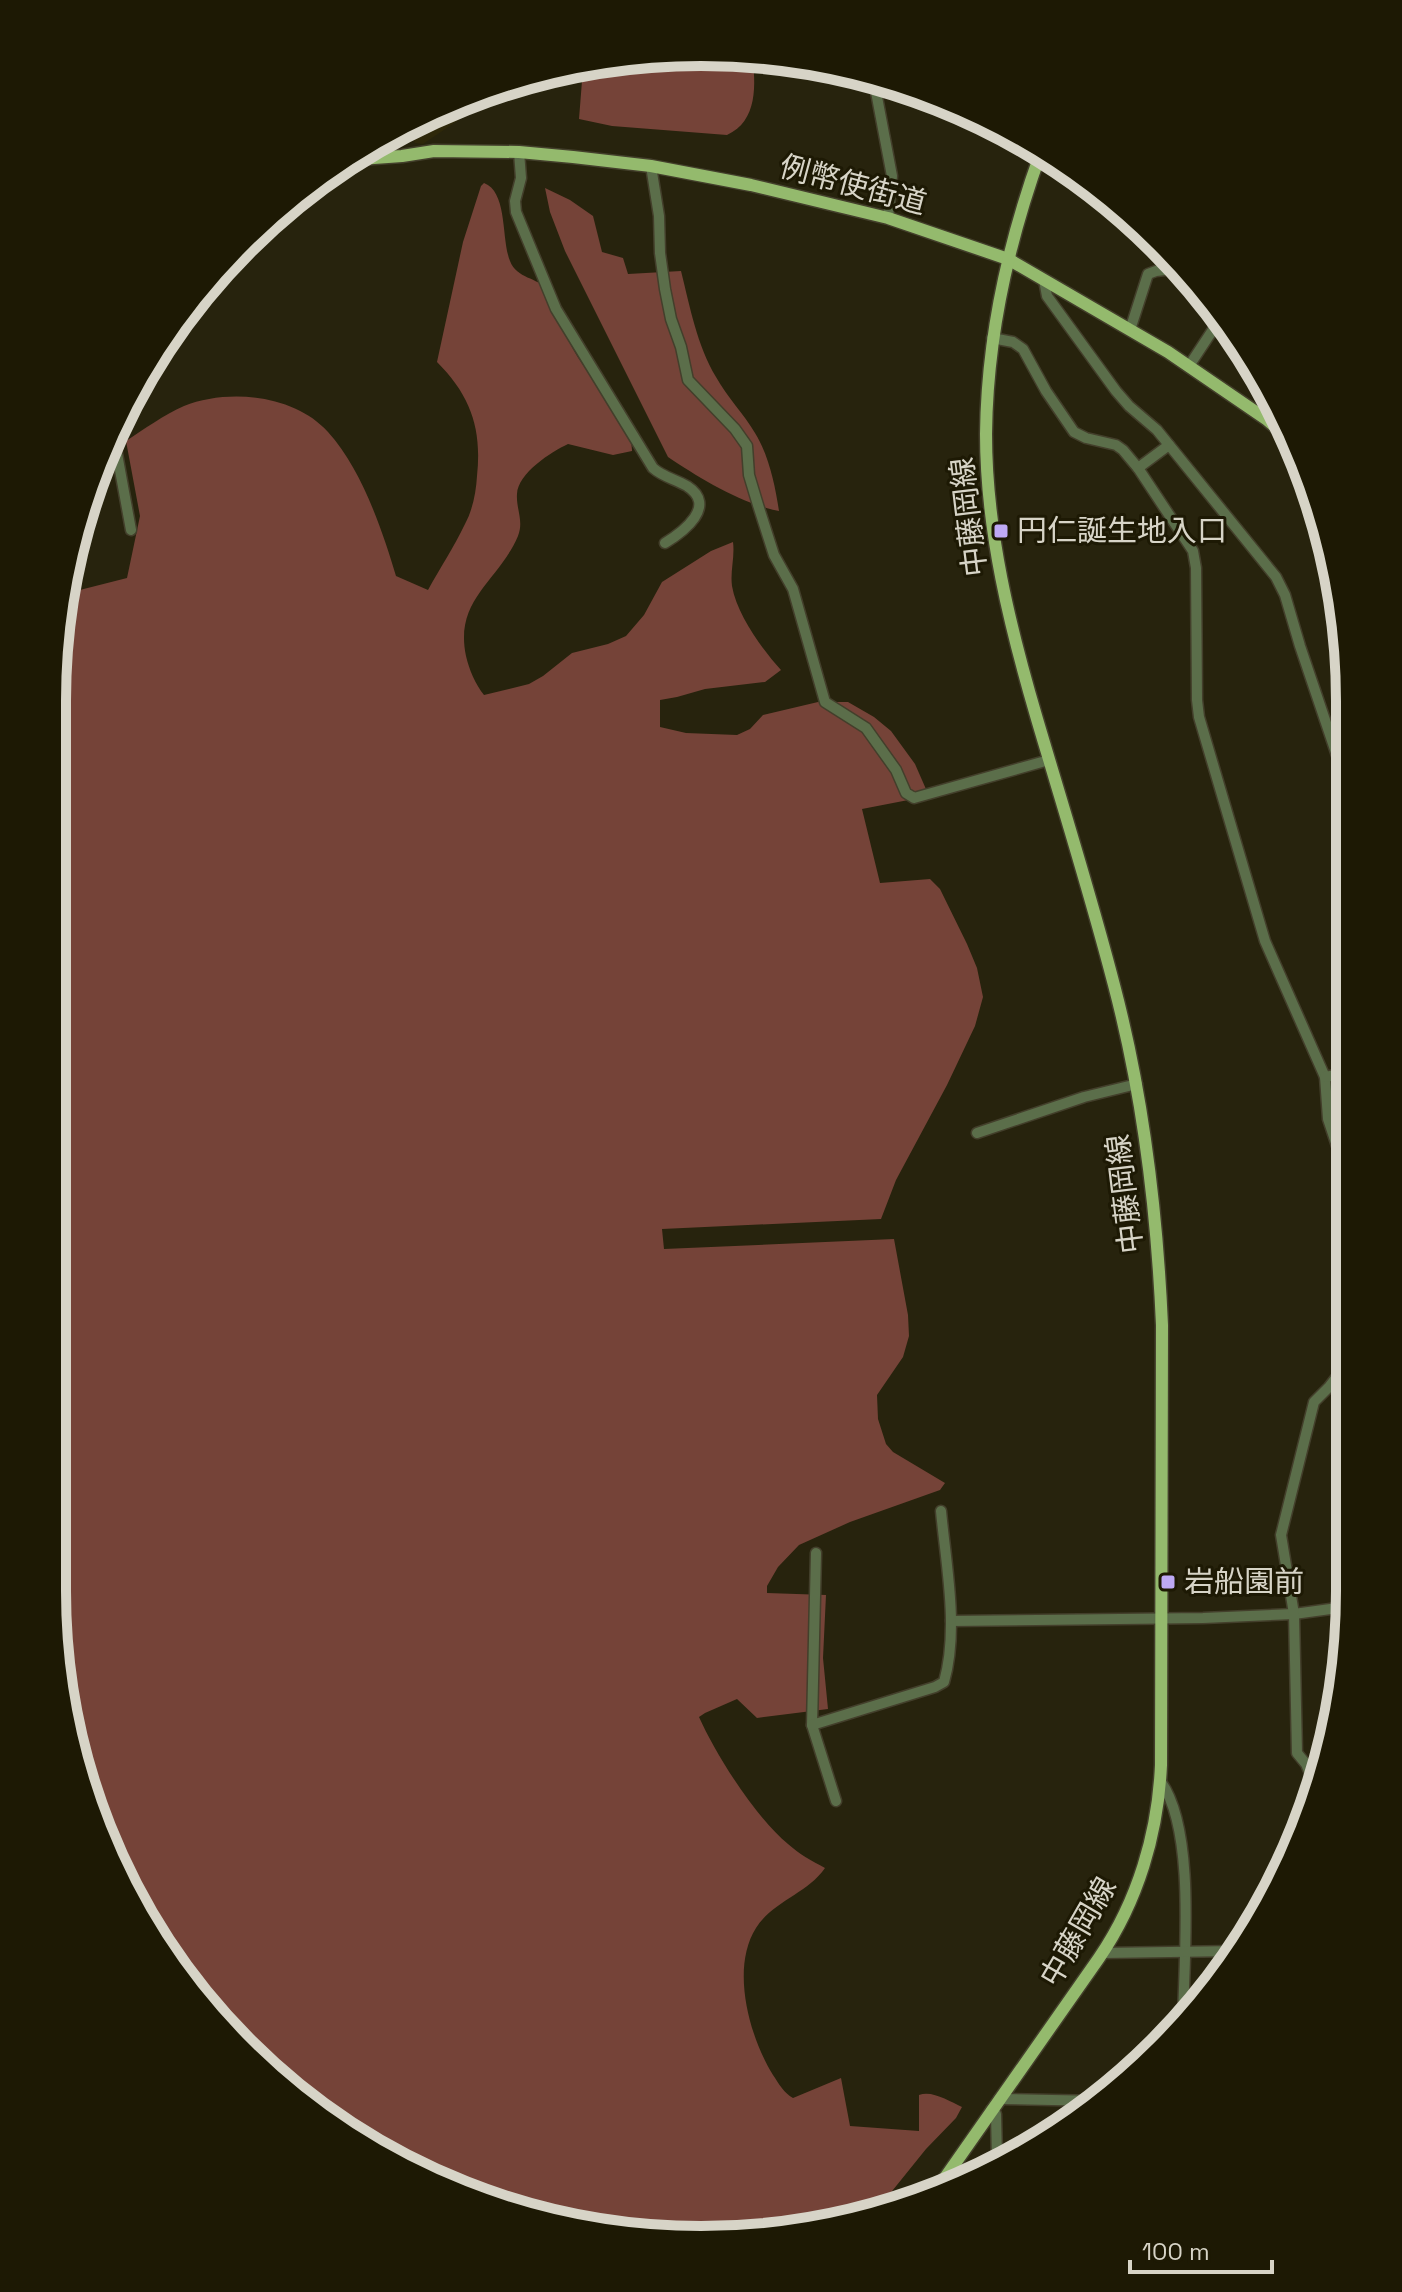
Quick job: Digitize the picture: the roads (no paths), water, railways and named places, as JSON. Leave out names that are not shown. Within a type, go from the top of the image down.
[{"type":"main road","name":"例幣使街道","points":[[372,158],[434,151],[519,152],[651,166],[751,185],[888,218],[1008,259],[1189,366],[1273,425]]},
{"type":"main road","name":"中藤岡線","points":[[945,2178],[1103,1953],[1137,1883],[1150,1843],[1161,1782],[1161,1294],[1150,1180],[1137,1084],[1112,976],[1009,612],[994,534],[986,437],[992,338],[1008,259],[1037,163]]},
{"type":"street","points":[[876,91],[892,176],[888,218]]},
{"type":"street","points":[[519,152],[521,178],[515,201],[516,212],[556,309],[653,468],[689,487],[698,501],[694,521],[665,543]]},
{"type":"street","points":[[651,166],[665,289],[688,380],[747,446],[749,475],[758,505],[774,555],[793,589],[825,702],[866,728],[896,770],[906,793],[914,798],[1049,760]]},
{"type":"street","points":[[1130,330],[1148,274],[1166,269]]},
{"type":"street","points":[[1044,280],[1052,304],[1116,391],[1169,445],[1276,577],[1285,595],[1336,752]]},
{"type":"street","points":[[1189,366],[1214,327]]},
{"type":"street","points":[[992,338],[1013,342],[1023,349],[1074,432],[1116,445],[1138,468],[1193,551],[1199,717],[1265,941],[1325,1077],[1328,1119],[1336,1143]]},
{"type":"street","points":[[1138,468],[1169,445]]},
{"type":"street","points":[[117,452],[131,530]]},
{"type":"street","points":[[1325,1077],[1336,1075]]},
{"type":"street","points":[[977,1133],[1084,1097],[1137,1084]]},
{"type":"street","points":[[1309,1771],[1297,1753],[1294,1614],[1281,1535],[1314,1402],[1336,1378]]},
{"type":"street","points":[[812,1725],[944,1682],[949,1664],[951,1621],[941,1511]]},
{"type":"street","points":[[816,1553],[812,1725],[836,1801]]},
{"type":"street","points":[[951,1621],[1163,1619],[1294,1614],[1336,1608]]},
{"type":"street","points":[[1161,1782],[1172,1804],[1183,1858],[1183,2004]]},
{"type":"street","points":[[1103,1953],[1224,1951]]},
{"type":"street","points":[[997,2153],[995,2104],[1079,2102]]},
{"type":"place","name":"円仁誕生地入口","points":[[1001,531]]},
{"type":"place","name":"岩船園前","points":[[1168,1582]]}]
